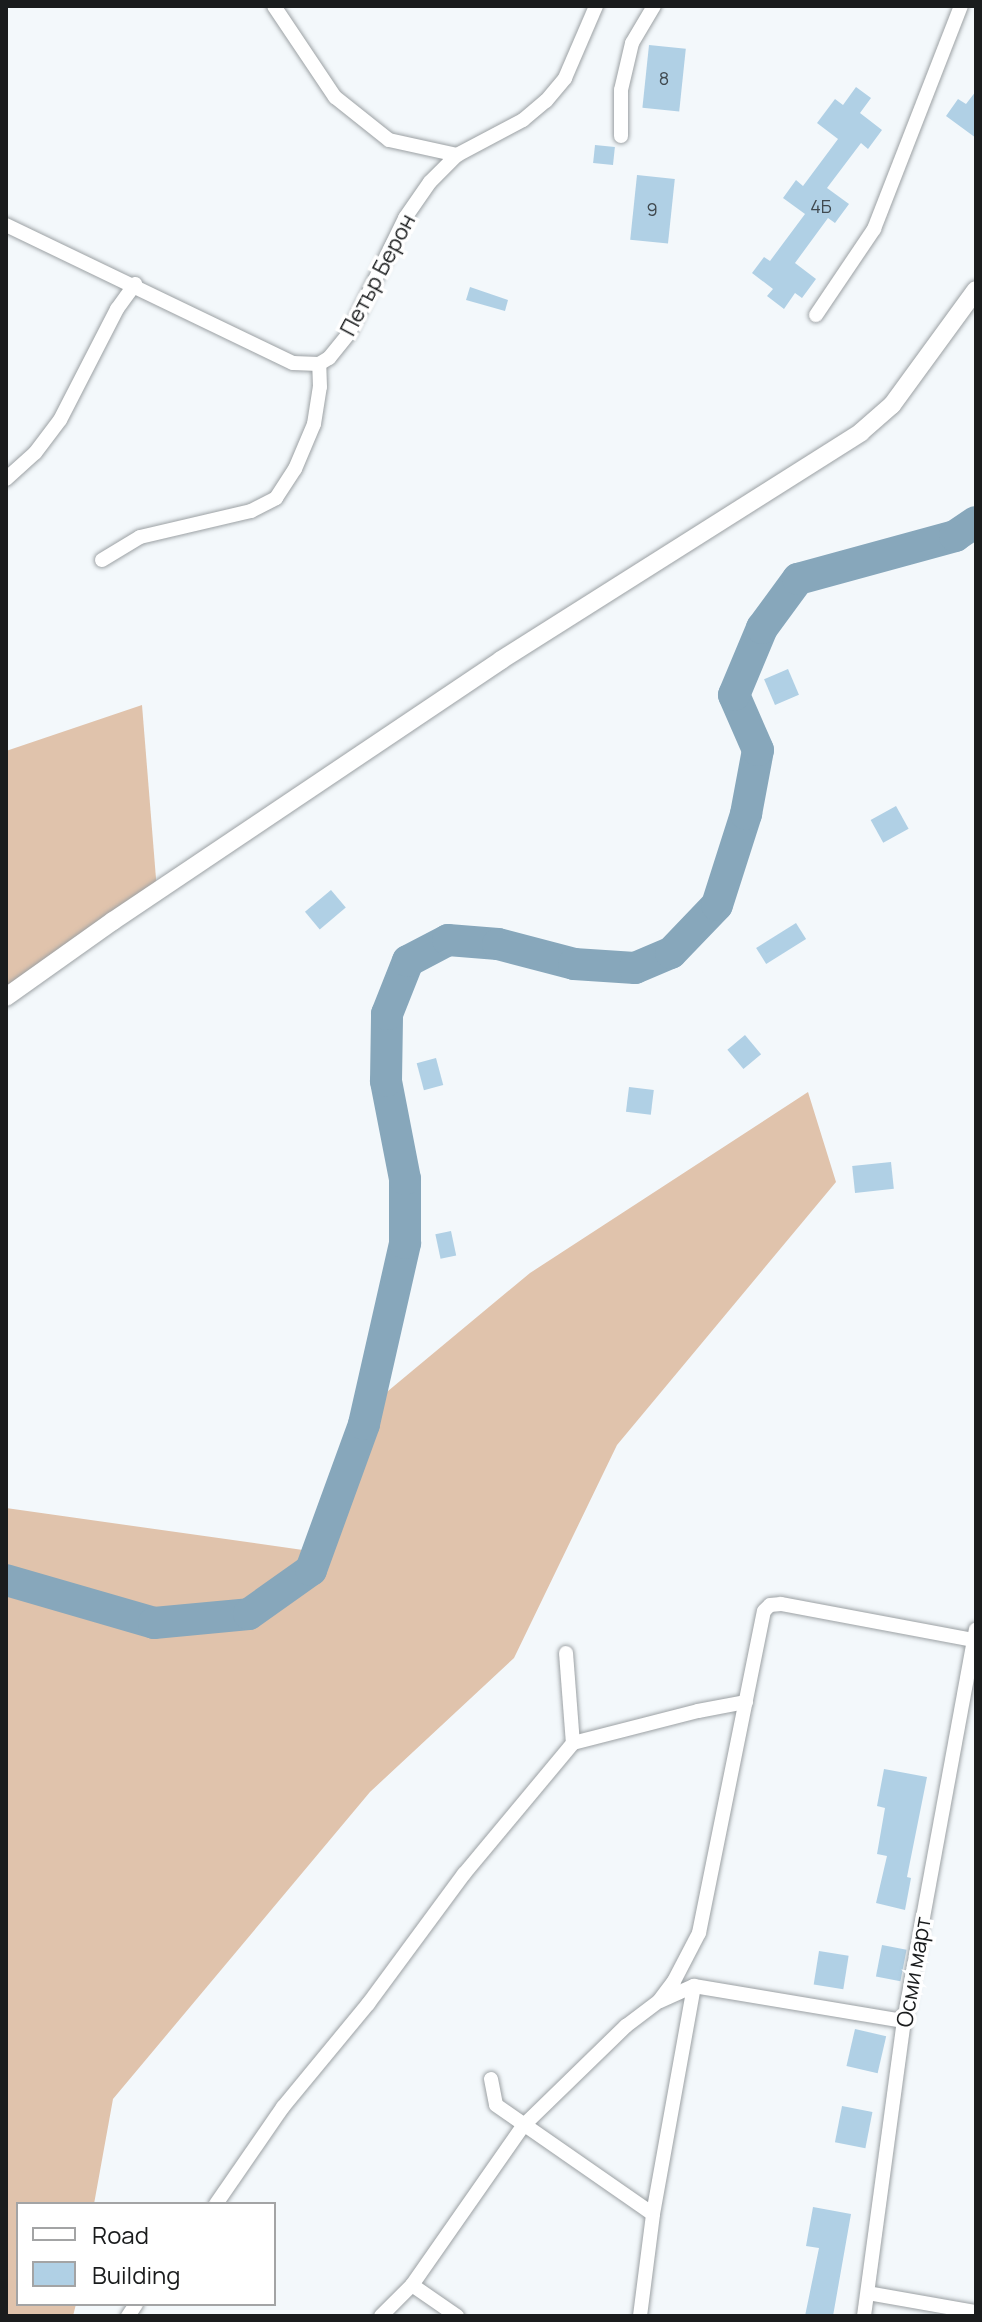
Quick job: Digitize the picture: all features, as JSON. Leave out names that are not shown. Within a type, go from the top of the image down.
[{"type":"street","points":[[274,6],[335,97],[389,140],[457,155]]},
{"type":"street","name":"Петър Берон","points":[[319,364],[329,358],[349,333],[405,218],[430,182],[457,155],[523,120],[546,101],[565,78],[596,6]]},
{"type":"street","points":[[621,136],[621,90],[632,43],[654,6]]},
{"type":"street","points":[[816,315],[874,229],[961,6]]},
{"type":"street","points":[[6,225],[135,284],[293,363],[319,364],[320,387],[314,424],[295,469],[276,498],[251,511],[140,537],[102,560]]},
{"type":"street","points":[[6,479],[35,453],[60,420],[117,309],[135,284]]},
{"type":"street","points":[[6,997],[124,913],[501,660],[861,432],[892,405],[976,290]]},
{"type":"street","points":[[659,2001],[699,1933],[764,1611],[770,1605],[781,1604],[975,1635]]},
{"type":"street","name":"Осми март","points":[[864,2316],[904,2021],[975,1635]]},
{"type":"street","points":[[566,1653],[573,1743]]},
{"type":"street","points":[[217,2202],[283,2107],[368,2004],[464,1874],[573,1743],[746,1702]]},
{"type":"street","points":[[640,2316],[653,2214],[694,1986]]},
{"type":"street","points":[[381,2316],[412,2285],[523,2126],[626,2026],[659,2001],[694,1986],[904,2021]]},
{"type":"street","points":[[491,2079],[496,2105],[653,2214]]},
{"type":"street","points":[[412,2285],[457,2316]]},
{"type":"street","points":[[868,2293],[976,2312]]},
{"type":"shaded area","points":[[142,705],[157,891],[6,998],[6,751]]},
{"type":"shaded area","points":[[808,1092],[836,1182],[617,1445],[514,1658],[370,1792],[113,2099],[94,2202],[16,2202],[16,2306],[76,2306],[73,2316],[6,2316],[6,1508],[317,1552],[382,1396],[530,1273]]},
{"type":"building","points":[[649,45],[686,49],[679,112],[642,108]]},
{"type":"building","points":[[856,87],[871,98],[860,113],[882,130],[868,149],[861,143],[827,188],[849,204],[835,223],[828,218],[795,263],[816,279],[802,298],[795,293],[784,309],[767,296],[773,289],[752,273],[764,257],[770,261],[805,214],[783,198],[796,180],[803,186],[838,139],[817,123],[835,99],[843,105]]},
{"type":"building","points":[[976,91],[976,138],[946,116],[958,99],[966,104]]},
{"type":"building","points":[[595,145],[615,147],[613,165],[593,163]]},
{"type":"building","points":[[637,175],[675,179],[668,244],[630,240]]},
{"type":"building","points":[[470,287],[508,300],[505,311],[466,300]]},
{"type":"building","points":[[788,669],[799,695],[775,705],[764,679]]},
{"type":"building","points":[[896,806],[909,829],[883,843],[871,820]]},
{"type":"building","points":[[331,890],[346,908],[320,929],[305,912]]},
{"type":"building","points":[[796,923],[806,939],[766,964],[756,948]]},
{"type":"building","points":[[745,1035],[761,1054],[743,1069],[727,1050]]},
{"type":"building","points":[[436,1058],[443,1085],[424,1090],[417,1063]]},
{"type":"building","points":[[629,1087],[654,1090],[651,1115],[626,1112]]},
{"type":"building","points":[[891,1162],[894,1189],[855,1193],[852,1166]]},
{"type":"building","points":[[451,1231],[456,1255],[441,1259],[435,1234]]},
{"type":"building","points":[[884,1769],[927,1777],[907,1877],[911,1878],[905,1910],[876,1903],[887,1856],[877,1854],[885,1808],[877,1806]]},
{"type":"building","points":[[882,1945],[907,1950],[900,1981],[876,1976]]},
{"type":"building","points":[[819,1951],[849,1956],[843,1989],[814,1985]]},
{"type":"building","points":[[855,2029],[886,2036],[878,2073],[846,2066]]},
{"type":"building","points":[[842,2106],[872,2112],[865,2148],[835,2142]]},
{"type":"building","points":[[813,2207],[851,2214],[833,2316],[805,2316],[819,2248],[806,2246]]},
{"type":"waterway","points":[[6,1580],[154,1623],[249,1614],[311,1570],[364,1424],[405,1243],[405,1179],[386,1081],[387,1014],[408,961],[448,940],[498,944],[574,964],[635,968],[671,953],[717,905],[746,814],[758,750],[734,695],[762,628],[798,579],[955,536],[976,522]]}]
